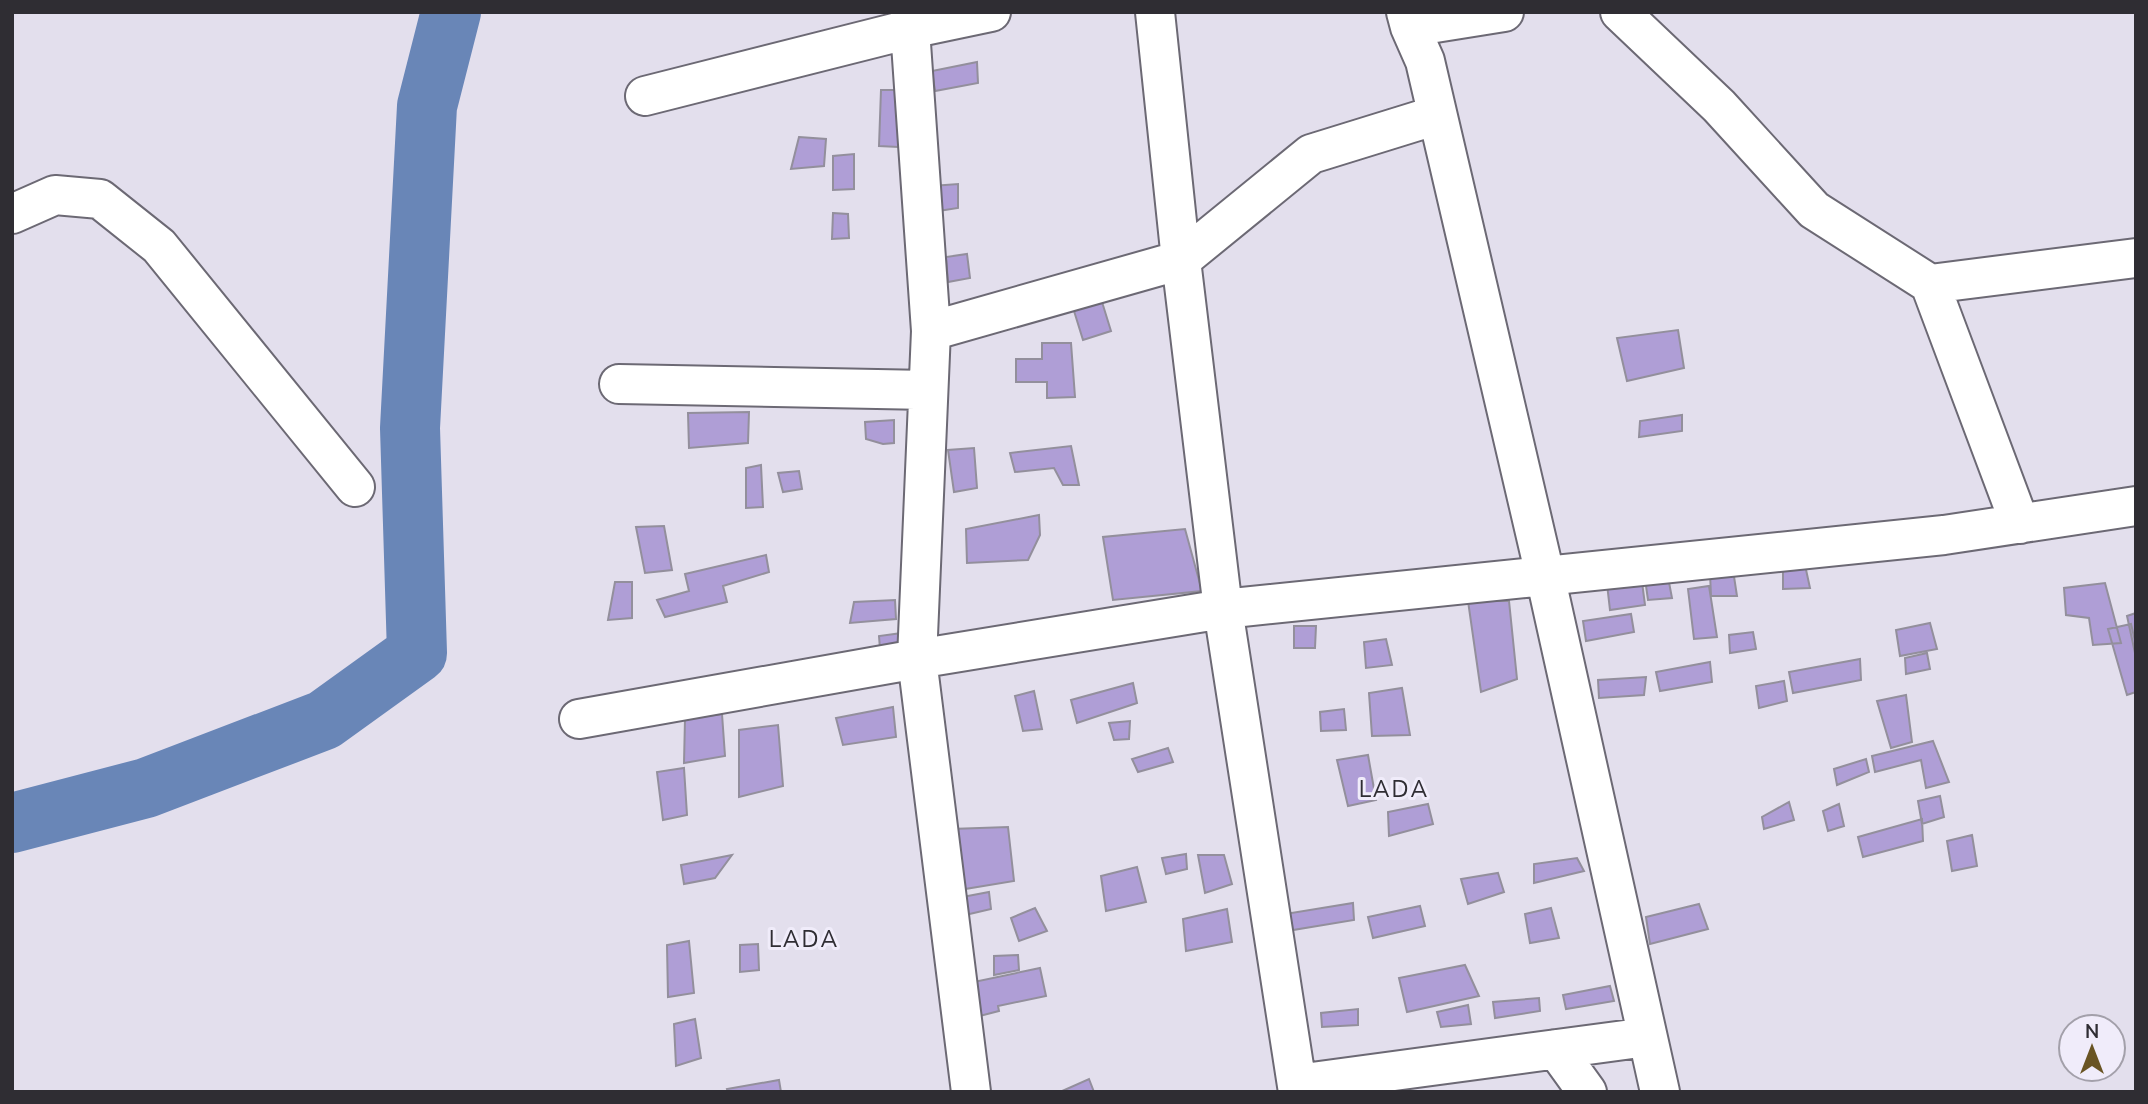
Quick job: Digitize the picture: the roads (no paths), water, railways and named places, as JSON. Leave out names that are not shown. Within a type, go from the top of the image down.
[{"type":"street","points":[[645,96],[910,29],[991,12]]},
{"type":"street","points":[[1154,12],[1223,609],[1297,1088],[1647,1037]]},
{"type":"street","points":[[1504,12],[1408,20],[1425,61],[1545,575],[1660,1092]]},
{"type":"street","points":[[1620,12],[1719,106],[1814,210],[1930,284],[2020,524]]},
{"type":"street","points":[[910,29],[931,331],[917,659],[971,1092]]},
{"type":"street","points":[[931,331],[1181,260],[1311,154],[1437,115]]},
{"type":"street","points":[[12,214],[55,195],[100,199],[159,246],[355,487]]},
{"type":"street","points":[[1930,284],[2136,258]]},
{"type":"street","points":[[619,384],[928,390]]},
{"type":"street","points":[[579,719],[917,659],[1223,609],[1944,535],[2136,506]]},
{"type":"street","points":[[1556,1049],[1587,1092]]},
{"type":"waterway","points":[[12,823],[146,788],[324,720],[417,653],[410,428],[427,106],[451,12]]},
{"type":"district","name":"LADA","points":[[1394,789]]},
{"type":"district","name":"LADA","points":[[804,939]]}]
